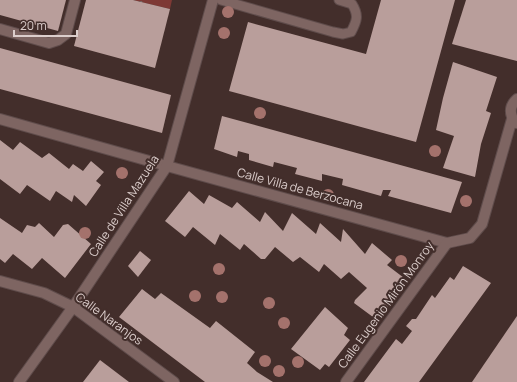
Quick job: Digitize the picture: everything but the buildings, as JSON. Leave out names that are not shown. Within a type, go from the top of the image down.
[{"type":"street","points":[[0,29],[49,43],[58,40],[66,34],[75,0]]},
{"type":"street","name":"Calle de Villa Mazuela","points":[[19,382],[73,307],[167,166],[213,0]]},
{"type":"street","name":"Calle Villa de Berzocana","points":[[0,119],[448,243],[470,238],[482,224],[515,121],[511,109],[512,104],[517,99]]},
{"type":"street","name":"Calle Eugenio Mirón Monroy","points":[[346,382],[448,243]]},
{"type":"street","name":"Calle Naranjos","points":[[0,281],[44,293],[73,307],[174,382]]},
{"type":"lane","points":[[221,0],[343,34],[351,32],[355,24],[357,12],[352,4],[339,0]]},
{"type":"shaded area","points":[[133,0],[172,0],[170,9]]}]
